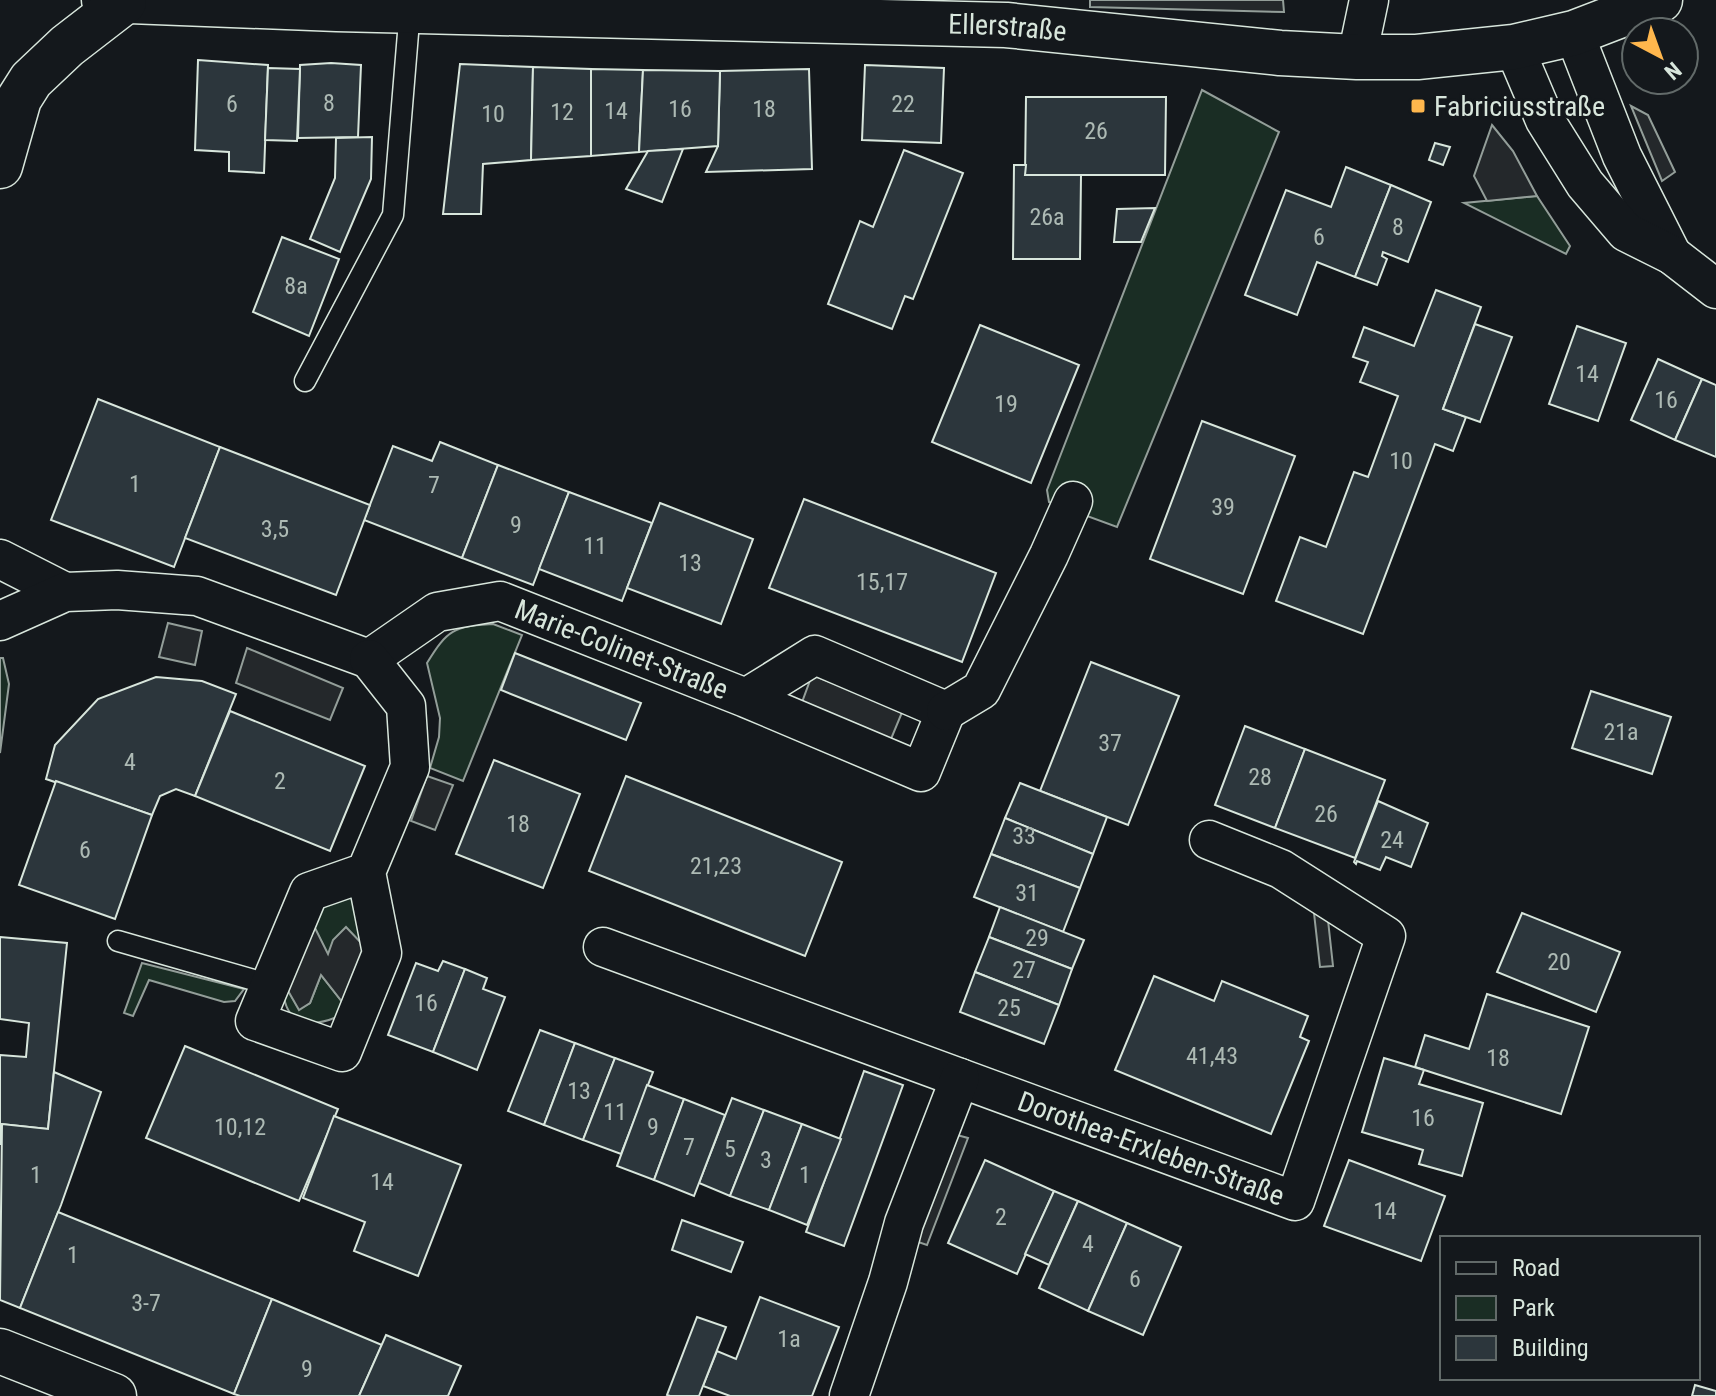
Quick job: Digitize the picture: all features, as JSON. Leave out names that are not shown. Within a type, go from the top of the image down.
[{"type":"main road","name":"Ellerstraße","points":[[114,1],[410,9],[760,9],[1006,25],[1280,53],[1357,57],[1431,56],[1514,47],[1574,33],[1660,0]]},
{"type":"main road","points":[[0,166],[19,99],[31,80],[114,1]]},
{"type":"main road","points":[[0,1351],[114,1396]]},
{"type":"street","points":[[1357,57],[1369,0]]},
{"type":"street","points":[[1574,33],[1622,156],[1672,255]]},
{"type":"street","points":[[1514,47],[1545,120],[1585,184],[1626,232],[1672,255],[1716,289]]},
{"type":"street","points":[[946,711],[981,690],[1073,501]]},
{"type":"street","points":[[0,559],[65,592]]},
{"type":"street","points":[[0,621],[65,592],[117,590],[197,596],[369,659],[406,706],[410,767],[366,872],[382,953],[342,1052],[255,1021],[309,892],[366,872]]},
{"type":"street","name":"Marie-Colinet-Straße","points":[[369,659],[437,612],[500,601],[746,698],[921,772],[946,711],[815,655],[746,698]]},
{"type":"street","name":"Dorothea-Erxleben-Straße","points":[[603,947],[1295,1201],[1386,936],[1281,869],[1209,840]]},
{"type":"street","points":[[849,1396],[888,1282],[904,1223],[960,1078]]},
{"type":"lane","points":[[305,381],[393,215],[410,9]]},
{"type":"lane","points":[[118,941],[271,985]]},
{"type":"green space","points":[[1202,90],[1279,132],[1117,527],[1049,502],[1047,490]]},
{"type":"green space","points":[[1537,196],[1570,246],[1566,254],[1464,203]]},
{"type":"green space","points":[[493,624],[522,635],[463,781],[430,768],[439,737],[440,718],[427,663],[440,643],[453,632],[469,626]]},
{"type":"green space","points":[[0,658],[3,658],[9,684],[0,753]]},
{"type":"green space","points":[[352,895],[366,948],[328,956],[308,914],[318,902]]},
{"type":"green space","points":[[142,963],[244,989],[235,1001],[224,1002],[149,980],[133,1016],[124,1013]]},
{"type":"green space","points":[[321,975],[343,1003],[337,1017],[314,1023],[297,1019],[286,1005],[283,982],[299,1009],[310,1003]]},
{"type":"shaded area","points":[[1090,0],[1283,0],[1284,12],[1090,7]]},
{"type":"shaded area","points":[[1631,106],[1648,115],[1675,172],[1662,181]]},
{"type":"shaded area","points":[[1492,125],[1513,151],[1537,196],[1487,201],[1474,176]]},
{"type":"shaded area","points":[[168,623],[202,631],[195,665],[159,657]]},
{"type":"shaded area","points":[[247,648],[343,688],[330,720],[236,683]]},
{"type":"shaded area","points":[[812,675],[903,710],[891,739],[801,705]]},
{"type":"shaded area","points":[[427,776],[453,785],[435,830],[411,821]]},
{"type":"shaded area","points":[[1327,911],[1333,966],[1320,967],[1314,913]]},
{"type":"shaded area","points":[[308,914],[328,954],[333,940],[346,927],[366,948],[343,1003],[321,975],[310,1003],[299,1010],[283,982]]},
{"type":"shaded area","points":[[957,1135],[968,1138],[927,1245],[915,1241]]},
{"type":"building","points":[[198,60],[268,65],[264,173],[229,171],[229,152],[195,150]]},
{"type":"building","points":[[460,64],[533,67],[531,160],[483,164],[481,214],[443,214]]},
{"type":"building","points":[[300,65],[361,65],[358,137],[298,138]]},
{"type":"building","points":[[865,65],[944,68],[941,143],[862,140]]},
{"type":"building","points":[[533,67],[591,69],[591,156],[531,160]]},
{"type":"building","points":[[268,68],[300,69],[297,141],[265,140]]},
{"type":"building","points":[[591,69],[643,70],[639,152],[591,156]]},
{"type":"building","points":[[809,69],[812,169],[706,172],[718,146],[720,71]]},
{"type":"building","points":[[643,70],[720,71],[718,146],[639,152]]},
{"type":"building","points":[[1026,97],[1166,97],[1165,175],[1025,175]]},
{"type":"building","points":[[372,137],[371,179],[340,252],[310,239],[335,178],[336,138]]},
{"type":"building","points":[[1435,143],[1450,147],[1443,165],[1429,160]]},
{"type":"building","points":[[683,149],[662,202],[626,189],[648,151]]},
{"type":"building","points":[[904,150],[963,173],[913,299],[905,296],[892,329],[828,304],[860,221],[873,227]]},
{"type":"building","points":[[1014,165],[1026,165],[1025,175],[1081,175],[1080,259],[1013,259]]},
{"type":"building","points":[[1346,167],[1391,185],[1355,277],[1317,262],[1297,315],[1245,295],[1286,190],[1331,207]]},
{"type":"building","points":[[1391,185],[1431,202],[1408,262],[1383,252],[1382,256],[1387,259],[1377,285],[1355,277]]},
{"type":"building","points":[[1155,208],[1141,242],[1114,242],[1117,209]]},
{"type":"building","points":[[282,237],[339,259],[309,336],[253,312]]},
{"type":"building","points":[[1436,290],[1481,307],[1443,409],[1466,417],[1453,451],[1435,444],[1363,634],[1276,601],[1300,537],[1326,547],[1354,472],[1368,477],[1398,396],[1360,382],[1368,362],[1353,357],[1364,327],[1414,346]]},
{"type":"building","points":[[1475,324],[1512,337],[1480,422],[1443,409]]},
{"type":"building","points":[[980,325],[1079,365],[1031,483],[932,442]]},
{"type":"building","points":[[1577,326],[1626,343],[1598,421],[1549,404]]},
{"type":"building","points":[[1658,359],[1702,379],[1675,440],[1631,420]]},
{"type":"building","points":[[1702,379],[1716,385],[1716,457],[1675,440]]},
{"type":"building","points":[[98,399],[220,447],[174,567],[51,520]]},
{"type":"building","points":[[1202,421],[1295,456],[1243,594],[1150,559]]},
{"type":"building","points":[[440,442],[498,465],[462,558],[364,520],[393,446],[432,461]]},
{"type":"building","points":[[220,447],[370,505],[336,595],[185,538]]},
{"type":"building","points":[[498,465],[569,492],[533,585],[462,558]]},
{"type":"building","points":[[569,492],[652,523],[622,601],[539,569]]},
{"type":"building","points":[[804,499],[996,573],[962,662],[769,588]]},
{"type":"building","points":[[660,503],[753,539],[721,624],[627,588]]},
{"type":"building","points":[[515,653],[641,703],[626,740],[501,690]]},
{"type":"building","points":[[1091,662],[1179,696],[1128,825],[1040,791]]},
{"type":"building","points":[[156,677],[202,681],[236,694],[195,796],[176,789],[160,796],[152,815],[46,779],[55,745],[98,699]]},
{"type":"building","points":[[1591,691],[1671,717],[1652,774],[1572,748]]},
{"type":"building","points":[[230,711],[365,766],[330,851],[195,796]]},
{"type":"building","points":[[1245,726],[1305,749],[1275,828],[1215,805]]},
{"type":"building","points":[[1305,749],[1385,780],[1355,858],[1275,828]]},
{"type":"building","points":[[494,760],[580,794],[543,888],[456,854]]},
{"type":"building","points":[[626,776],[842,862],[805,956],[589,871]]},
{"type":"building","points":[[56,781],[152,815],[115,919],[19,885]]},
{"type":"building","points":[[1020,783],[1107,817],[1093,854],[1005,818]]},
{"type":"building","points":[[1378,801],[1428,823],[1411,867],[1386,857],[1380,870],[1354,862]]},
{"type":"building","points":[[1005,818],[1093,854],[1080,888],[991,854]]},
{"type":"building","points":[[991,854],[1080,888],[1063,932],[974,897]]},
{"type":"building","points":[[1000,907],[1084,940],[1072,969],[989,937]]},
{"type":"building","points":[[1522,913],[1620,952],[1596,1012],[1497,972]]},
{"type":"building","points":[[0,937],[67,943],[48,1129],[2,1124],[0,1145],[0,1055],[26,1057],[29,1023],[0,1019]]},
{"type":"building","points":[[989,937],[1072,969],[1059,1005],[975,972]]},
{"type":"building","points":[[443,961],[465,969],[433,1052],[388,1035],[416,963],[438,971]]},
{"type":"building","points":[[465,969],[487,978],[483,989],[505,997],[477,1070],[433,1052]]},
{"type":"building","points":[[975,972],[1059,1005],[1044,1044],[960,1012]]},
{"type":"building","points":[[1154,976],[1214,1001],[1222,981],[1308,1016],[1300,1037],[1309,1041],[1271,1134],[1115,1070]]},
{"type":"building","points":[[1487,994],[1589,1027],[1561,1114],[1415,1067],[1425,1035],[1469,1049]]},
{"type":"building","points":[[540,1030],[575,1043],[544,1125],[508,1111]]},
{"type":"building","points":[[575,1043],[615,1058],[583,1140],[544,1125]]},
{"type":"building","points":[[185,1046],[338,1109],[299,1201],[146,1138]]},
{"type":"building","points":[[615,1058],[653,1072],[621,1154],[583,1140]]},
{"type":"building","points":[[1384,1058],[1424,1070],[1419,1084],[1483,1103],[1462,1176],[1419,1164],[1423,1150],[1362,1132]]},
{"type":"building","points":[[864,1071],[903,1085],[844,1246],[806,1232]]},
{"type":"building","points":[[54,1072],[101,1092],[20,1308],[0,1300],[2,1124],[48,1129]]},
{"type":"building","points":[[647,1085],[684,1099],[654,1180],[617,1166]]},
{"type":"building","points":[[732,1098],[764,1110],[730,1196],[699,1183]]},
{"type":"building","points":[[684,1099],[725,1115],[694,1196],[654,1180]]},
{"type":"building","points":[[764,1110],[802,1124],[769,1210],[730,1196]]},
{"type":"building","points":[[334,1116],[461,1165],[418,1276],[354,1251],[365,1222],[303,1198]]},
{"type":"building","points":[[802,1124],[841,1139],[807,1225],[769,1210]]},
{"type":"building","points":[[985,1160],[1054,1191],[1017,1274],[948,1243]]},
{"type":"building","points":[[1349,1160],[1445,1196],[1421,1261],[1324,1226]]},
{"type":"building","points":[[1054,1191],[1078,1201],[1049,1265],[1025,1254]]},
{"type":"building","points":[[1078,1201],[1127,1223],[1088,1311],[1039,1288]]},
{"type":"building","points":[[58,1212],[272,1299],[234,1394],[20,1308]]},
{"type":"building","points":[[682,1220],[743,1242],[731,1272],[672,1250]]},
{"type":"building","points":[[1127,1223],[1181,1247],[1143,1335],[1088,1311]]},
{"type":"building","points":[[760,1297],[839,1327],[812,1396],[730,1396],[703,1386],[717,1351],[736,1359]]},
{"type":"building","points":[[272,1299],[382,1345],[359,1396],[234,1394]]},
{"type":"building","points":[[697,1317],[726,1327],[699,1396],[667,1395]]},
{"type":"building","points":[[386,1335],[461,1366],[448,1396],[359,1396]]},
{"type":"building","points":[[1695,1385],[1716,1391],[1716,1396],[1692,1396]]},
{"type":"place","name":"Fabriciusstraße","points":[[1418,106]]}]
